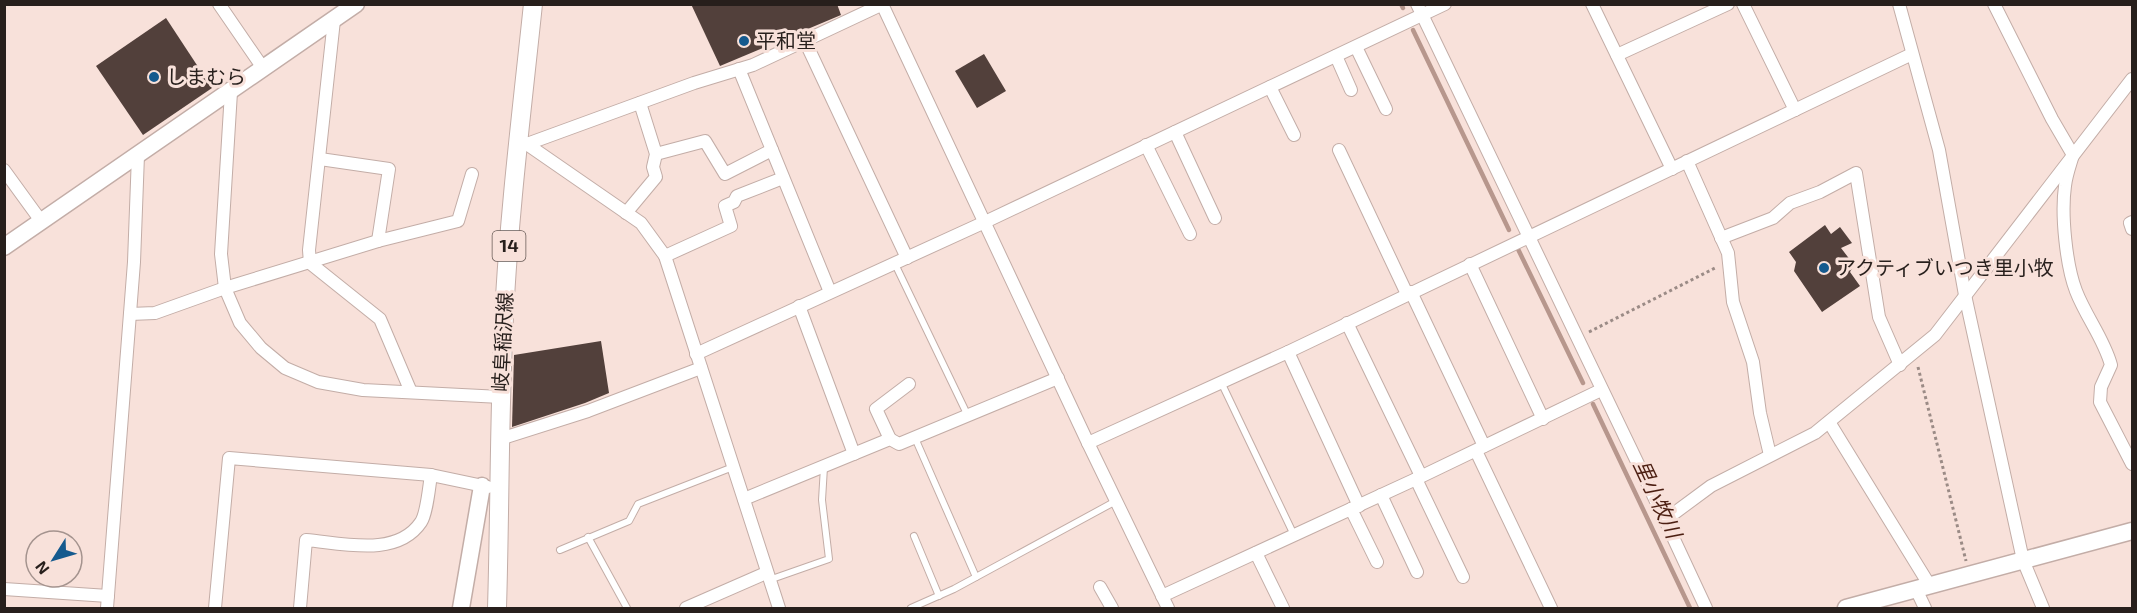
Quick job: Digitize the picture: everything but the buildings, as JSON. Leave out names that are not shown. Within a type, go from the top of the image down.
[{"type":"main road","name":"岐阜稲沢線","points":[[497,609],[504,316],[523,141],[532,4]]},
{"type":"street","points":[[219,4],[263,68]]},
{"type":"street","points":[[4,247],[356,4]]},
{"type":"street","points":[[696,354],[901,261],[1356,47],[1420,10],[1445,4]]},
{"type":"street","points":[[1592,4],[1672,169]]},
{"type":"street","points":[[1617,56],[1728,4]]},
{"type":"street","points":[[1743,4],[1795,110]]},
{"type":"street","points":[[1899,4],[1939,150],[1965,295],[2023,560],[2043,609]]},
{"type":"street","points":[[1994,4],[2052,119],[2073,155],[2065,185],[2064,214],[2068,253],[2076,290],[2106,348],[2111,365],[2101,387],[2100,402],[2133,464]]},
{"type":"street","points":[[523,141],[753,65],[882,5],[1168,609]]},
{"type":"street","points":[[1420,10],[1706,609]]},
{"type":"street","points":[[334,20],[309,250],[310,263],[380,319],[411,392]]},
{"type":"street","points":[[805,41],[901,261]]},
{"type":"street","points":[[1356,47],[1386,109]]},
{"type":"street","points":[[1088,444],[1288,352],[1912,54]]},
{"type":"street","points":[[1336,56],[1351,90]]},
{"type":"street","points":[[739,69],[830,292]]},
{"type":"street","points":[[1665,520],[1711,486],[1815,433],[1935,335],[2133,79]]},
{"type":"street","points":[[1270,87],[1294,135]]},
{"type":"street","points":[[231,92],[221,254],[225,288],[240,323],[261,348],[285,368],[318,382],[363,390],[501,397]]},
{"type":"street","points":[[626,213],[656,177],[653,167],[656,154],[640,102]]},
{"type":"street","points":[[1175,132],[1215,218]]},
{"type":"street","points":[[523,141],[641,223],[665,255],[778,609]]},
{"type":"street","points":[[656,154],[705,141],[725,174],[772,150]]},
{"type":"street","points":[[1146,145],[1190,234]]},
{"type":"street","points":[[1339,150],[1409,293],[1551,609]]},
{"type":"street","points":[[4,589],[107,602],[130,314],[138,155]]},
{"type":"street","points":[[320,159],[389,169],[378,242]]},
{"type":"street","points":[[1687,161],[1728,253],[1734,302],[1753,362],[1760,413],[1770,456]]},
{"type":"street","points":[[4,170],[41,221]]},
{"type":"street","points":[[1721,238],[1773,218],[1790,203],[1820,192],[1856,173],[1880,317],[1900,364]]},
{"type":"street","points":[[130,314],[155,313],[225,288],[378,242],[458,221],[472,174]]},
{"type":"street","points":[[665,255],[731,226],[725,206],[734,202],[736,196],[783,178]]},
{"type":"street","points":[[2133,222],[2130,224],[2133,230]]},
{"type":"street","points":[[1470,264],[1543,419]]},
{"type":"street","points":[[799,306],[854,454]]},
{"type":"street","points":[[1347,323],[1463,577]]},
{"type":"street","points":[[1288,352],[1377,562]]},
{"type":"street","points":[[500,439],[588,411],[701,368]]},
{"type":"street","points":[[909,384],[876,409],[890,439],[899,444],[1058,378]]},
{"type":"street","points":[[1162,596],[1419,478],[1601,390]]},
{"type":"street","points":[[1828,422],[1923,587],[1925,609]]},
{"type":"street","points":[[744,499],[890,439]]},
{"type":"street","points":[[215,609],[229,458],[431,476],[501,488]]},
{"type":"street","points":[[300,609],[306,540],[379,546],[394,542],[412,531],[422,520],[431,476]]},
{"type":"street","points":[[461,609],[482,486]]},
{"type":"street","points":[[1381,495],[1417,572]]},
{"type":"street","points":[[1846,609],[2133,531]]},
{"type":"street","points":[[1256,553],[1283,609]]},
{"type":"street","points":[[686,609],[768,577]]},
{"type":"street","points":[[1101,587],[1112,609]]},
{"type":"lane","points":[[901,261],[968,416]]},
{"type":"lane","points":[[1221,382],[1294,535]]},
{"type":"lane","points":[[915,438],[976,577]]},
{"type":"lane","points":[[560,550],[629,521],[638,504],[733,467]]},
{"type":"lane","points":[[768,577],[829,559],[822,500],[824,467]]},
{"type":"lane","points":[[911,609],[976,577],[1116,501]]},
{"type":"lane","points":[[914,536],[939,596]]},
{"type":"lane","points":[[588,537],[627,609]]},
{"type":"path","points":[[1577,338],[1729,262]]},
{"type":"path","points":[[1914,353],[1969,575]]},
{"type":"waterway","name":"里小牧川","points":[[1401,4],[1403,8]]},
{"type":"waterway","name":"里小牧川","points":[[1413,30],[1509,230]]},
{"type":"waterway","name":"里小牧川","points":[[1517,247],[1583,383]]},
{"type":"waterway","name":"里小牧川","points":[[1593,404],[1690,608]]},
{"type":"place","name":"平和堂","points":[[744,41]]},
{"type":"place","name":"しまむら","points":[[154,77]]},
{"type":"place","name":"アクティブいつき里小牧","points":[[1824,268]]}]
